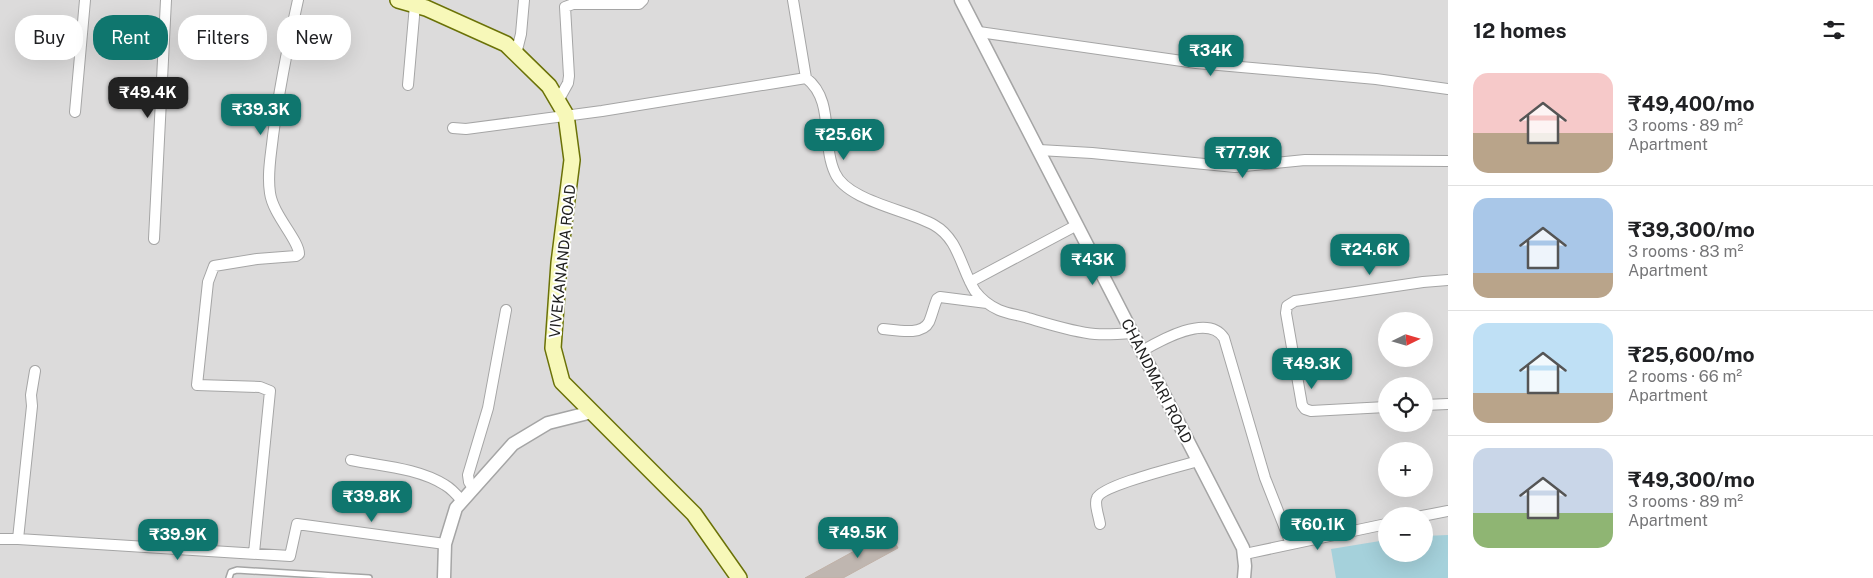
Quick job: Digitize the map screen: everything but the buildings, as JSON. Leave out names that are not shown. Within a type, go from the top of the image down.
[{"type":"main road","name":"VIVEKANANDA ROAD","points":[[398,0],[426,8],[506,44],[549,86],[558,101],[566,115],[572,160],[559,263],[553,348],[562,382],[694,514],[739,578]]},
{"type":"street","points":[[75,112],[85,0]]},
{"type":"street","points":[[154,239],[166,0]]},
{"type":"street","points":[[254,553],[270,390],[260,387],[197,386],[208,282],[214,266],[257,259],[296,256],[299,254],[297,246],[276,213],[270,195],[268,173],[278,97],[298,0]]},
{"type":"street","points":[[516,54],[521,34],[524,0]]},
{"type":"street","points":[[558,101],[568,83],[569,76],[565,7],[573,4],[639,4],[643,0]]},
{"type":"street","points":[[793,0],[806,78],[814,84],[823,105],[834,174],[842,185],[857,194],[936,226],[949,238],[958,251],[970,282],[977,294],[986,303]]},
{"type":"street","name":"CHANDMARI ROAD","points":[[961,0],[1237,536],[1245,554],[1244,578]]},
{"type":"street","points":[[408,85],[415,5]]},
{"type":"street","points":[[979,32],[1196,62],[1448,89]]},
{"type":"street","points":[[453,128],[466,129],[611,110],[806,78]]},
{"type":"street","points":[[1039,150],[1092,153],[1235,167],[1305,160],[1448,161]]},
{"type":"street","points":[[970,282],[1077,225]]},
{"type":"street","points":[[1378,407],[1311,411],[1305,409],[1302,404],[1286,313],[1287,306],[1295,301],[1406,284],[1448,280]]},
{"type":"street","points":[[883,329],[916,331],[924,328],[928,323],[937,298],[940,297],[986,303],[1007,312],[1094,334],[1133,333]]},
{"type":"street","points":[[473,488],[468,475],[488,408],[506,310]]},
{"type":"street","points":[[1142,351],[1170,336],[1192,330],[1209,327],[1220,332],[1224,338],[1265,478],[1291,544]]},
{"type":"street","points":[[18,539],[32,406],[31,395],[35,371]]},
{"type":"street","points":[[1433,405],[1448,404]]},
{"type":"street","points":[[444,578],[445,544],[456,508],[473,488],[513,444],[548,423],[592,412]]},
{"type":"street","points":[[351,460],[435,479],[447,486],[462,501]]},
{"type":"street","points":[[1100,524],[1096,501],[1098,495],[1103,491],[1198,461]]},
{"type":"street","points":[[1433,514],[1448,511]]},
{"type":"street","points":[[0,539],[290,556],[297,524],[445,544]]},
{"type":"street","points":[[1245,554],[1378,526]]},
{"type":"lane","points":[[230,578],[231,572],[237,570],[369,578]]},
{"type":"shaded area","points":[[0,0],[1448,0],[1448,578],[0,578]]},
{"type":"water","points":[[1448,535],[1448,578],[1336,578],[1331,549],[1378,541],[1378,562],[1433,562],[1433,536]]}]
